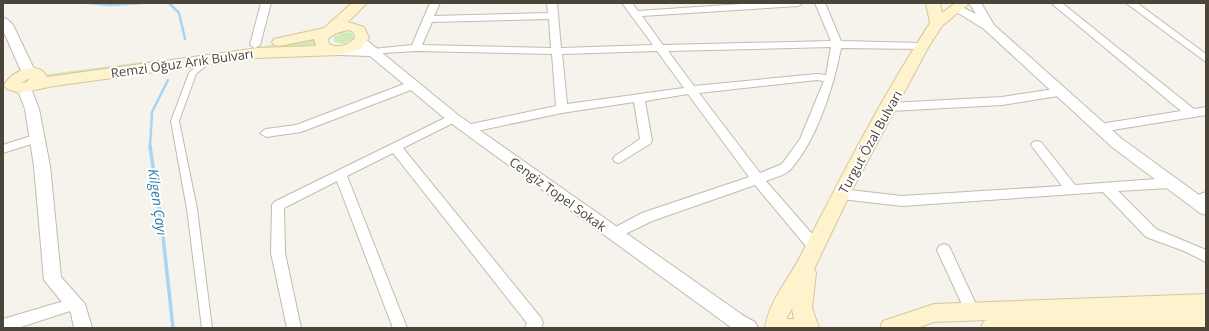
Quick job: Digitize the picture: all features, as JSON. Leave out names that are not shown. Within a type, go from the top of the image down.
[{"type":"main road","points":[[335,51],[326,49],[321,43],[324,36],[360,3]]},
{"type":"main road","points":[[360,36],[363,3]]},
{"type":"main road","points":[[933,3],[938,23]]},
{"type":"main road","name":"Turgut Özal Bulvarı","points":[[775,328],[776,316],[811,255],[841,194],[890,107],[922,46],[938,23],[955,4]]},
{"type":"main road","name":"Remzi Oğuz Arık Bulvarı","points":[[344,26],[356,28],[360,36],[351,48],[335,51],[277,51],[20,82],[295,40],[344,26]]},
{"type":"main road","name":"Turgut Özal Bulvarı","points":[[809,328],[804,318],[801,300],[811,255]]},
{"type":"main road","points":[[890,328],[934,313],[1206,303]]},
{"type":"main road","points":[[991,328],[1206,318]]},
{"type":"main road","points":[[787,328],[804,328]]},
{"type":"street","points":[[255,45],[266,3]]},
{"type":"street","points":[[416,48],[427,18],[435,3]]},
{"type":"street","points":[[552,3],[562,109]]},
{"type":"street","points":[[627,3],[758,179],[811,255]]},
{"type":"street","points":[[636,14],[798,3]]},
{"type":"street","points":[[615,234],[647,217],[701,197],[758,179],[786,167],[805,140],[830,78],[837,44],[820,3]]},
{"type":"street","points":[[975,3],[988,26]]},
{"type":"street","points":[[1056,3],[1191,113]]},
{"type":"street","points":[[1131,3],[1206,59]]},
{"type":"street","points":[[955,4],[988,26],[1117,143],[1170,183],[1200,199],[1206,209]]},
{"type":"street","points":[[427,18],[553,16]]},
{"type":"street","points":[[6,29],[20,82],[32,109],[42,166],[53,280],[78,310],[83,328]]},
{"type":"street","name":"Cengiz Topel Sokak","points":[[360,36],[373,52],[453,118],[738,322],[749,328]]},
{"type":"street","points":[[335,51],[373,52],[416,48],[556,51],[837,44],[922,46]]},
{"type":"street","points":[[207,328],[192,208],[175,121],[193,73],[210,59]]},
{"type":"street","points":[[468,129],[562,109],[692,90],[817,77],[830,78]]},
{"type":"street","points":[[266,133],[297,129],[412,85]]},
{"type":"street","points":[[890,107],[1002,101],[1061,92]]},
{"type":"street","points":[[619,159],[646,141],[639,98]]},
{"type":"street","points":[[1100,128],[1206,111]]},
{"type":"street","points":[[294,328],[278,253],[278,205],[453,118]]},
{"type":"street","points":[[3,149],[37,138]]},
{"type":"street","points":[[1037,145],[1072,190]]},
{"type":"street","points":[[395,147],[536,323],[532,328]]},
{"type":"street","points":[[340,174],[400,328]]},
{"type":"street","points":[[841,194],[902,201],[1170,183]]},
{"type":"street","points":[[1106,187],[1151,233],[1189,246],[1206,256]]},
{"type":"street","points":[[944,250],[972,311]]},
{"type":"street","points":[[11,325],[74,304]]},
{"type":"green space","points":[[343,32],[352,33],[354,38],[343,44],[334,42],[334,37]]},
{"type":"green space","points":[[319,36],[316,45],[254,49],[254,48]]},
{"type":"green space","points":[[166,60],[47,79],[49,74]]},
{"type":"waterway","name":"Kilgen Çayı","points":[[87,3],[110,5],[143,3]]},
{"type":"waterway","name":"Kilgen Çayı","points":[[169,3],[179,13],[185,39]]},
{"type":"waterway","name":"Kilgen Çayı","points":[[150,146],[152,112],[168,80]]},
{"type":"waterway","name":"Kilgen Çayı","points":[[150,146],[163,236],[173,328]]}]
